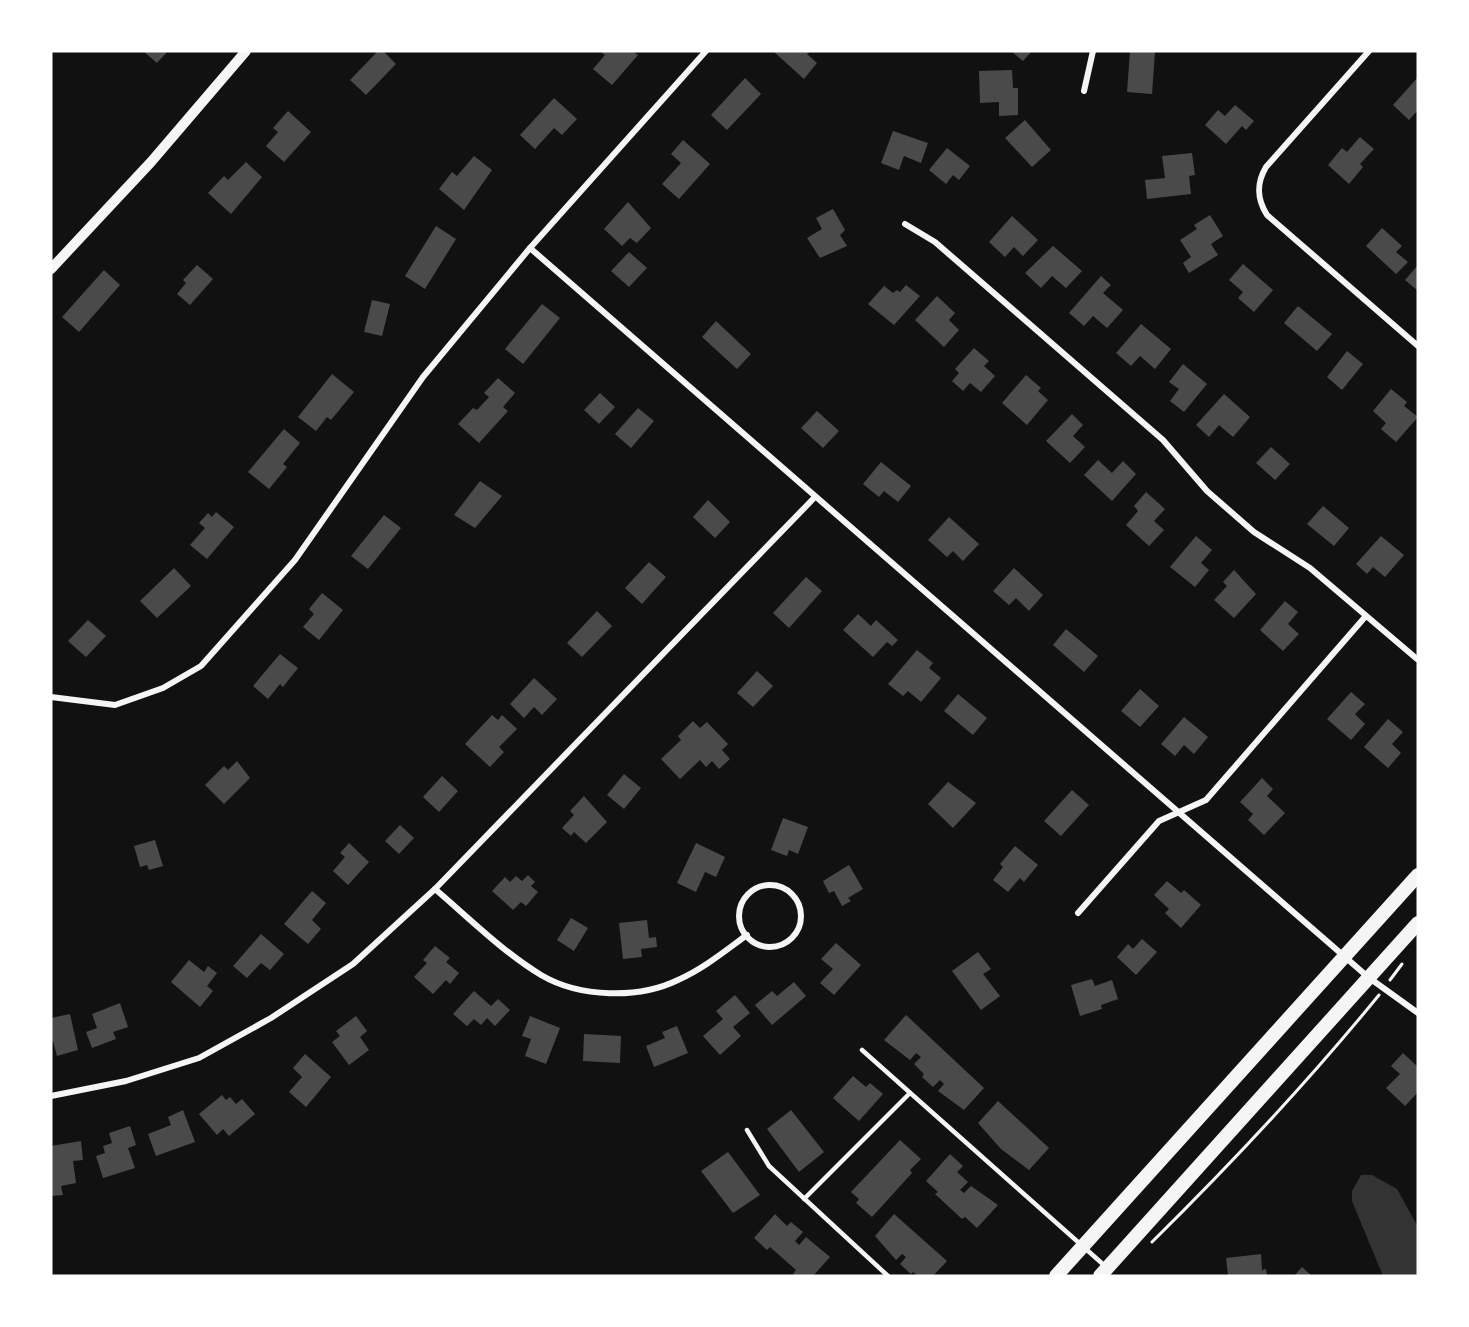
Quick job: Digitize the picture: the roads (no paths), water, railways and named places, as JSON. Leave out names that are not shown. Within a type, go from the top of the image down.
[{"type":"highway","points":[[1056,1276],[1418,875]]},
{"type":"highway","points":[[1104,1272],[1418,923]]},
{"type":"street","points":[[51,269],[152,162],[246,51]]},
{"type":"street","points":[[51,697],[116,705],[163,688],[201,666],[294,560],[423,377],[530,248],[706,51]]},
{"type":"street","points":[[1084,91],[1093,51]]},
{"type":"street","points":[[1369,51],[1266,167],[1260,178],[1258,192],[1260,204],[1267,215],[1418,346]]},
{"type":"street","points":[[905,224],[935,242],[1163,440],[1207,491],[1246,525],[1269,543],[1310,568],[1417,659]]},
{"type":"street","points":[[530,248],[1368,977],[1418,1013]]},
{"type":"street","points":[[51,1096],[126,1081],[199,1058],[271,1018],[353,964],[435,889],[815,497]]},
{"type":"street","points":[[1078,913],[1159,821],[1206,800],[1365,617]]},
{"type":"street","points":[[759,886],[778,886],[795,897],[801,916],[799,927],[785,943],[764,947],[754,943],[747,935],[741,928],[738,918],[739,908],[750,891],[759,886]]},
{"type":"street","points":[[435,889],[543,976],[593,991],[622,993],[653,989],[678,981],[704,966],[747,935]]},
{"type":"lane","points":[[862,1050],[1083,1246],[1104,1272]]},
{"type":"lane","points":[[804,1199],[910,1093]]},
{"type":"lane","points":[[747,1130],[769,1166],[888,1276]]}]
